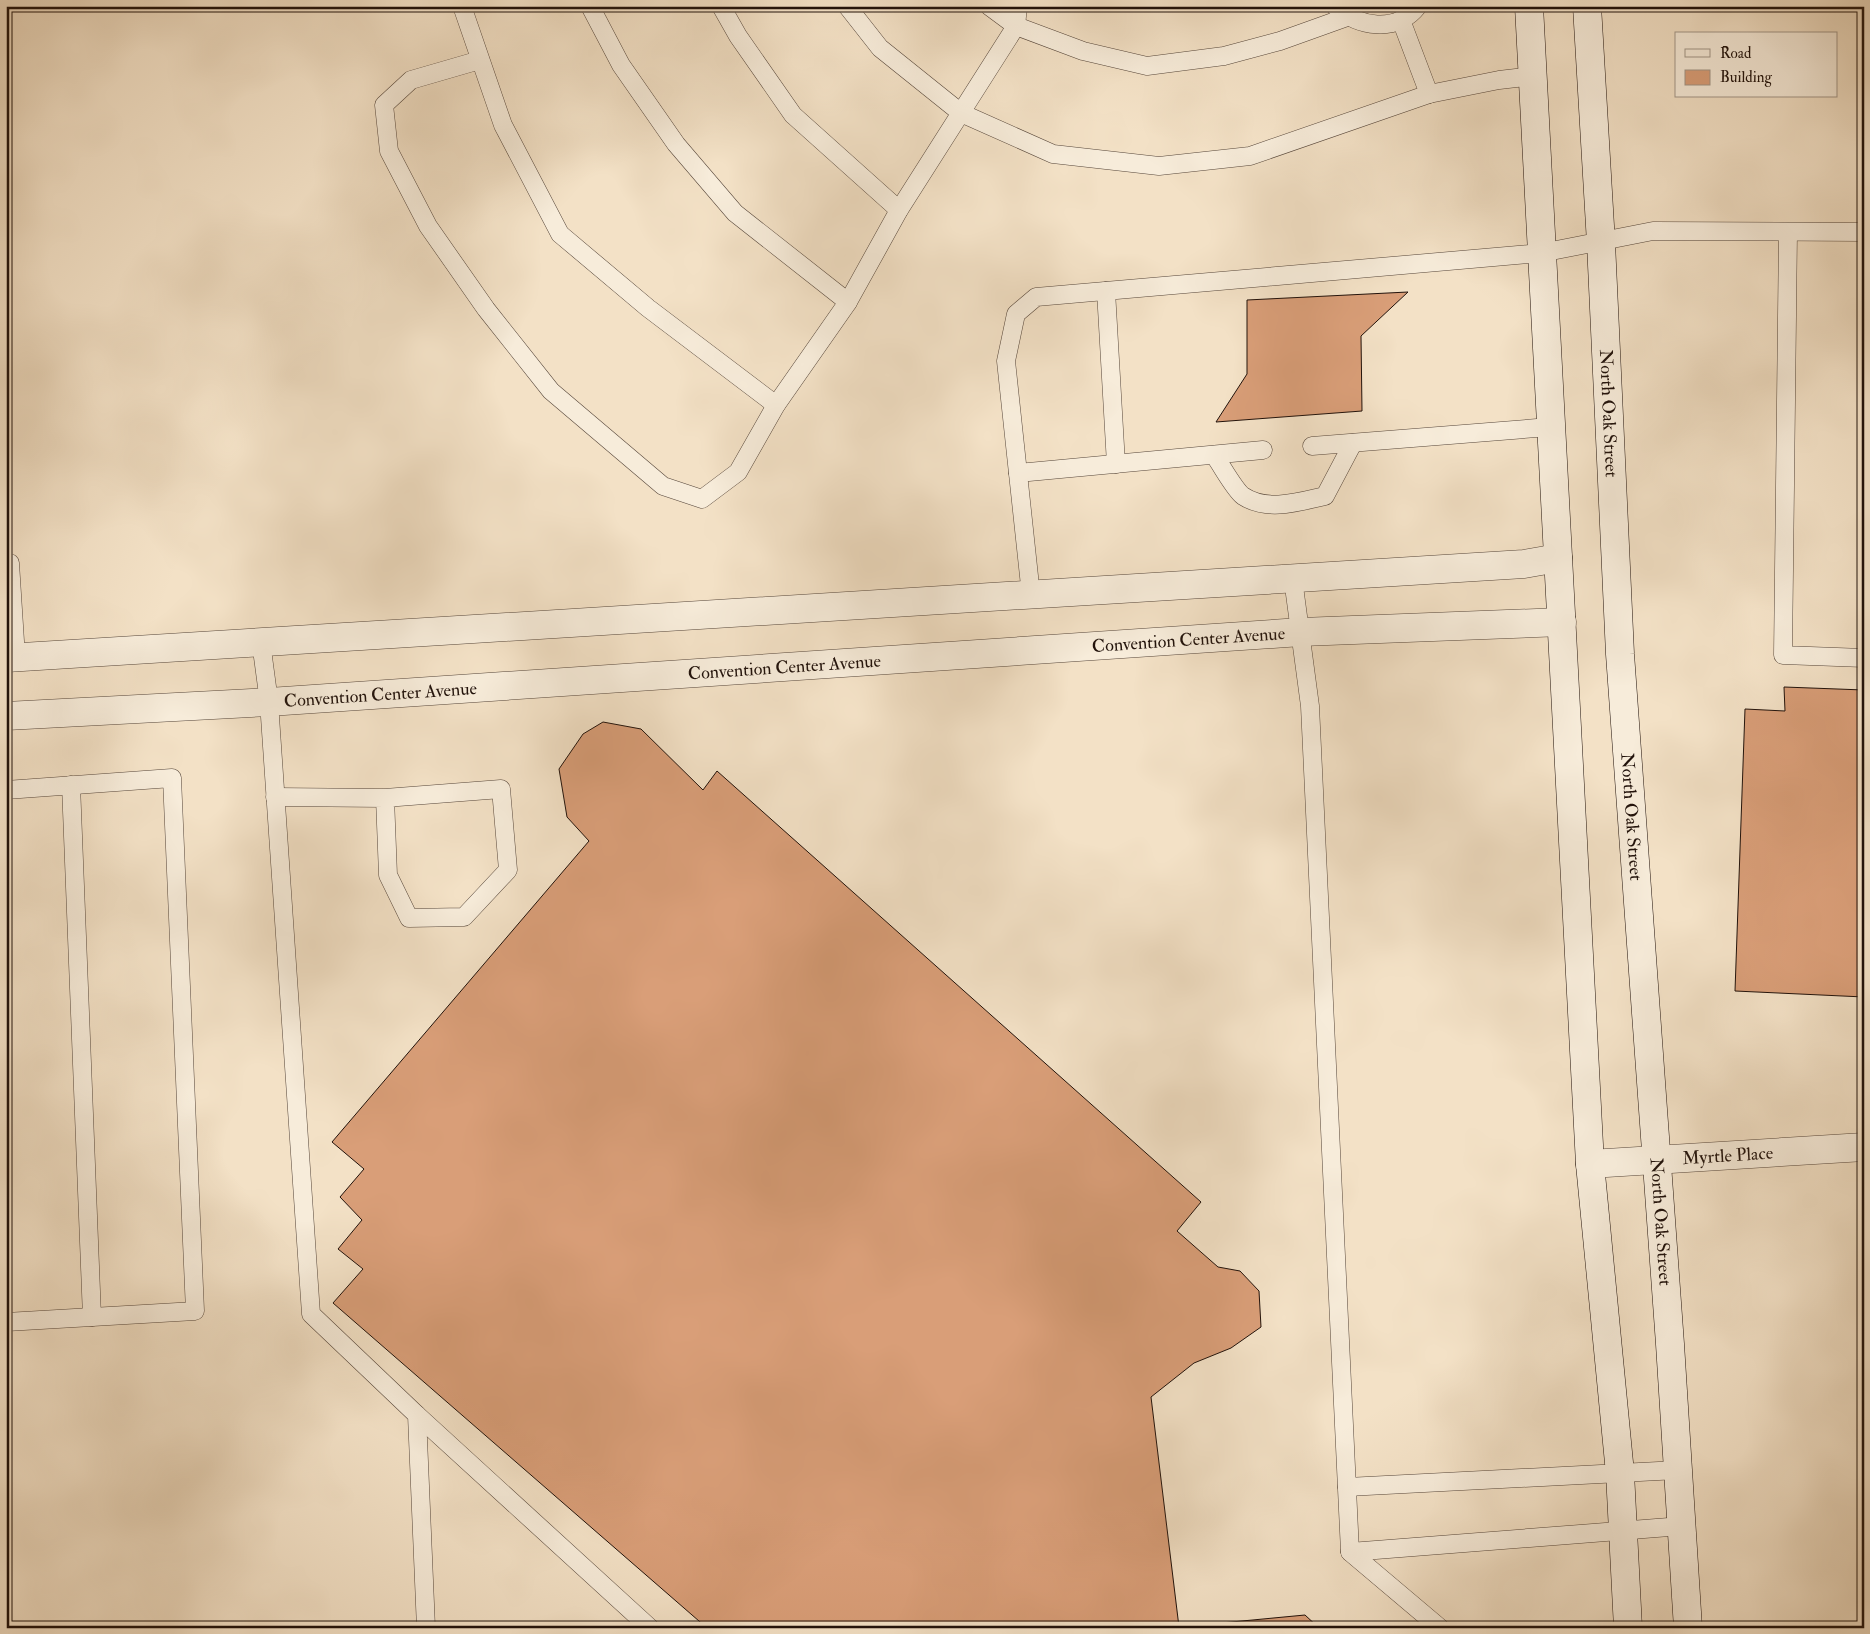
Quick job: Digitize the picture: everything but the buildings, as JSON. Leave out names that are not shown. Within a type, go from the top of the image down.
[{"type":"street","points":[[1529,6],[1590,1164],[1620,1473],[1628,1628]]},
{"type":"street","name":"North Oak Street","points":[[1586,6],[1601,243],[1620,654],[1688,1628]]},
{"type":"street","points":[[11,657],[1293,579],[1524,564],[1558,558]]},
{"type":"street","name":"Convention Center Avenue","points":[[6,716],[269,702],[1301,632],[1562,622]]},
{"type":"street","name":"Myrtle Place","points":[[1590,1164],[1864,1147]]},
{"type":"lane","points":[[462,6],[503,125],[560,234],[648,308],[776,405]]},
{"type":"lane","points":[[590,6],[621,65],[676,144],[735,213],[848,302]]},
{"type":"lane","points":[[722,6],[738,36],[793,115],[900,210]]},
{"type":"lane","points":[[847,6],[880,48],[961,113],[1053,154],[1159,166],[1250,156],[1429,94],[1499,80],[1533,76]]},
{"type":"lane","points":[[989,6],[1016,26],[1083,51],[1147,66],[1234,53],[1280,42],[1341,12],[1364,24],[1383,25],[1401,20],[1418,6]]},
{"type":"lane","points":[[480,60],[411,80],[384,105],[389,151],[428,226],[486,309],[551,391],[663,486],[702,499],[738,472],[776,405],[848,302],[900,210],[1016,26],[1018,6]]},
{"type":"lane","points":[[1401,20],[1429,94]]},
{"type":"lane","points":[[1031,595],[1006,361],[1016,314],[1036,297],[1541,253],[1601,243],[1653,231],[1864,232]]},
{"type":"lane","points":[[1788,232],[1783,655],[1864,658]]},
{"type":"lane","points":[[1106,291],[1116,464]]},
{"type":"lane","points":[[1312,446],[1550,427]]},
{"type":"lane","points":[[1214,455],[1242,495],[1263,505],[1299,502],[1325,496],[1353,443]]},
{"type":"lane","points":[[1018,473],[1263,450]]},
{"type":"lane","points":[[6,563],[10,563],[11,657]]},
{"type":"lane","points":[[1293,579],[1310,706],[1350,1552],[1440,1628]]},
{"type":"lane","points":[[261,642],[269,702],[311,1314],[417,1415],[650,1628]]},
{"type":"lane","points":[[6,790],[172,778],[195,1311],[6,1322]]},
{"type":"lane","points":[[71,785],[92,1317]]},
{"type":"lane","points":[[275,797],[385,798],[501,789],[508,870],[464,917],[409,918],[388,875],[385,798]]},
{"type":"lane","points":[[417,1415],[426,1628]]},
{"type":"lane","points":[[1347,1487],[1678,1470]]},
{"type":"lane","points":[[1350,1552],[1682,1526]]}]
